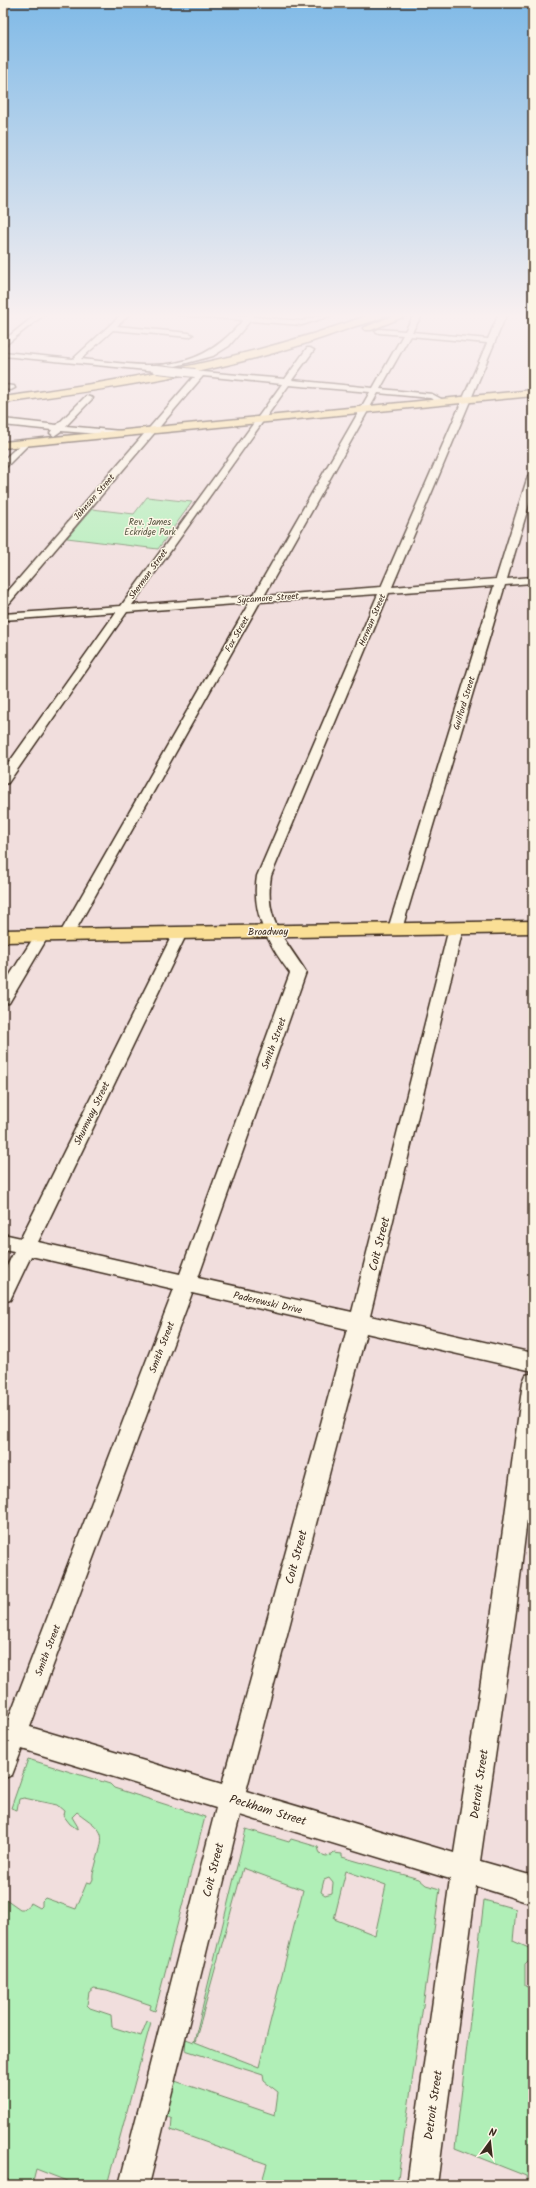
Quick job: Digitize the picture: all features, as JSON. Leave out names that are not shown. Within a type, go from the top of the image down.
[{"type":"main road","points":[[3,445],[310,415]]},
{"type":"main road","name":"Broadway","points":[[3,936],[533,927]]},
{"type":"street","points":[[45,441],[71,415]]},
{"type":"street","name":"Johnson Street","points":[[3,604],[164,415]]},
{"type":"street","name":"Sherman Street","points":[[3,780],[263,415]]},
{"type":"street","name":"Fox Street","points":[[66,935],[361,415]]},
{"type":"street","name":"Herman Street","points":[[272,931],[266,916],[262,895],[264,876],[459,415]]},
{"type":"street","points":[[3,422],[121,434]]},
{"type":"street","points":[[3,465],[25,443]]},
{"type":"street","name":"Guilford Street","points":[[395,929],[533,476]]},
{"type":"street","name":"Sycamore Street","points":[[3,616],[533,580]]},
{"type":"street","name":"Coit Street","points":[[134,2185],[231,1799],[359,1322],[456,928]]},
{"type":"street","name":"Smith Street","points":[[3,1766],[9,1733],[186,1283],[298,972],[279,947],[272,931]]},
{"type":"street","name":"Shumway Street","points":[[3,1294],[180,933]]},
{"type":"street","points":[[3,999],[42,935]]},
{"type":"street","name":"Paderewski Drive","points":[[3,1242],[533,1362]]},
{"type":"street","name":"Detroit Street","points":[[422,2185],[504,1611],[533,1382]]},
{"type":"street","name":"Peckham Street","points":[[9,1733],[533,1890]]},
{"type":"green space","name":"Rev. James Eckridge Park","points":[[147,497],[192,502],[158,549],[67,538],[92,509],[134,514]]},
{"type":"green space","points":[[28,1759],[110,1784],[114,1788],[205,1817],[155,2011],[150,2009],[151,2005],[107,1990],[94,1988],[89,1992],[87,2005],[90,2008],[111,2015],[112,2027],[141,2036],[147,2021],[151,2022],[107,2185],[77,2185],[36,2169],[32,2185],[3,2185],[3,1897],[20,1909],[24,1909],[31,1903],[40,1908],[42,1906],[42,1901],[45,1898],[76,1909],[87,1882],[91,1883],[93,1879],[93,1873],[102,1838],[98,1828],[77,1812],[72,1817],[78,1827],[77,1829],[70,1824],[63,1815],[64,1811],[57,1805],[24,1798],[19,1799],[17,1810],[11,1808]]},
{"type":"green space","points":[[246,1829],[289,1842],[291,1839],[318,1847],[320,1854],[326,1856],[334,1853],[342,1854],[342,1857],[419,1879],[426,1885],[440,1889],[397,2185],[261,2185],[267,2164],[171,2130],[172,2119],[166,2116],[175,2081],[275,2115],[278,2092],[264,2081],[263,2075],[185,2050],[186,2039],[194,2042]],"holes":[[[243,1868],[303,1890],[259,2067],[195,2042]],[[346,1871],[386,1885],[375,1935],[334,1919]],[[329,1878],[333,1883],[332,1893],[325,1895],[321,1892],[324,1880]]]},
{"type":"green space","points":[[484,1900],[516,1909],[513,1941],[531,1949],[531,1959],[525,1965],[525,1986],[533,1989],[533,2185],[527,2185],[526,2176],[455,2148]]}]
